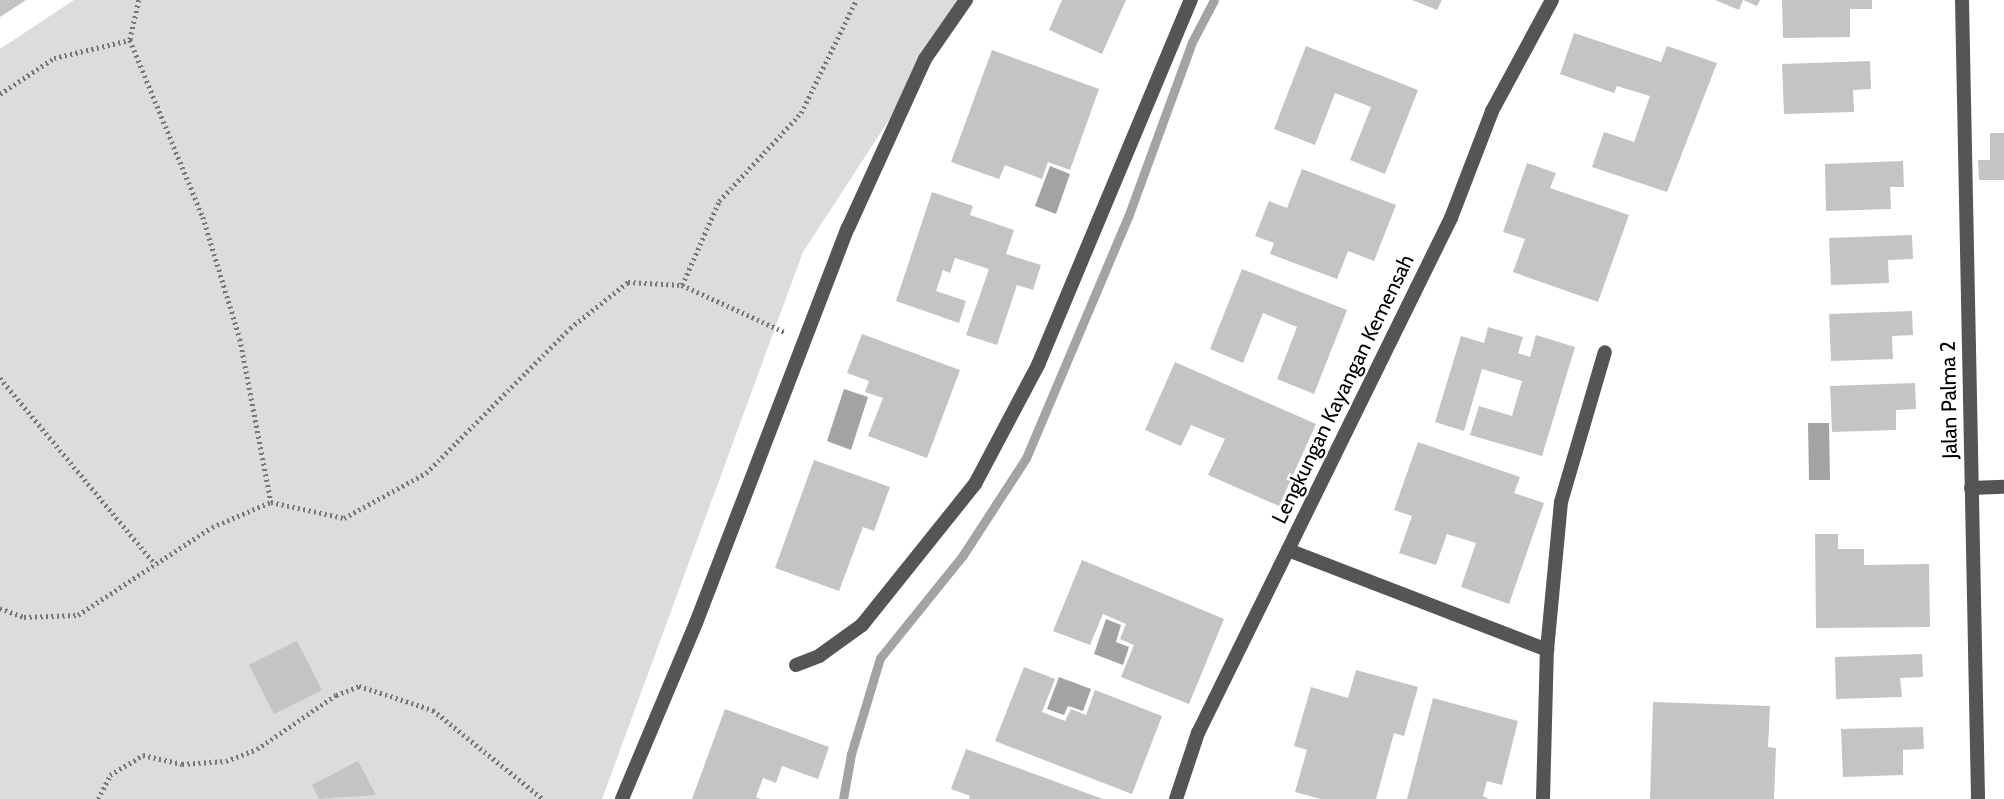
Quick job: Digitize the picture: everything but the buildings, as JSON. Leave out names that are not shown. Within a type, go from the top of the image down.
[{"type":"street","points":[[622,799],[807,342],[848,228],[925,59],[966,0]]},
{"type":"street","points":[[796,666],[829,650],[862,625],[975,484],[1038,365],[1191,0]]},
{"type":"street","name":"Lengkungan Kayangan Kemensah","points":[[1176,799],[1198,733],[1451,218],[1492,111],[1552,0]]},
{"type":"street","name":"Jalan Palma 2","points":[[1962,0],[1978,799]]},
{"type":"street","points":[[1543,799],[1547,650],[1561,502],[1605,352]]},
{"type":"street","points":[[1971,488],[2004,487]]},
{"type":"street","points":[[1288,550],[1547,650]]},
{"type":"path","points":[[139,0],[130,40],[203,217],[240,339],[271,502]]},
{"type":"path","points":[[681,285],[719,201],[801,113],[856,0]]},
{"type":"path","points":[[0,94],[54,58],[130,40]]},
{"type":"path","points":[[0,608],[24,617],[78,615],[212,527],[271,502],[344,518],[426,473],[570,327],[628,282],[681,285],[807,342]]},
{"type":"path","points":[[0,377],[155,564]]},
{"type":"path","points":[[98,799],[110,775],[143,755],[182,764],[226,761],[257,749],[336,695],[359,686],[433,710],[543,799]]},
{"type":"shaded area","points":[[74,0],[967,0],[803,252],[602,799],[0,799],[0,49]]},
{"type":"shaded area","points":[[1050,166],[1070,174],[1056,214],[1035,206]]},
{"type":"shaded area","points":[[844,389],[868,397],[851,450],[827,441]]},
{"type":"shaded area","points":[[1808,423],[1829,423],[1830,480],[1809,480]]},
{"type":"shaded area","points":[[1106,619],[1121,625],[1116,642],[1129,647],[1123,665],[1094,654]]},
{"type":"shaded area","points":[[1059,677],[1091,689],[1083,711],[1068,706],[1064,715],[1047,709]]},
{"type":"waterway","points":[[843,799],[851,754],[880,658],[963,555],[1026,458],[1128,217],[1192,42],[1214,0]]}]
